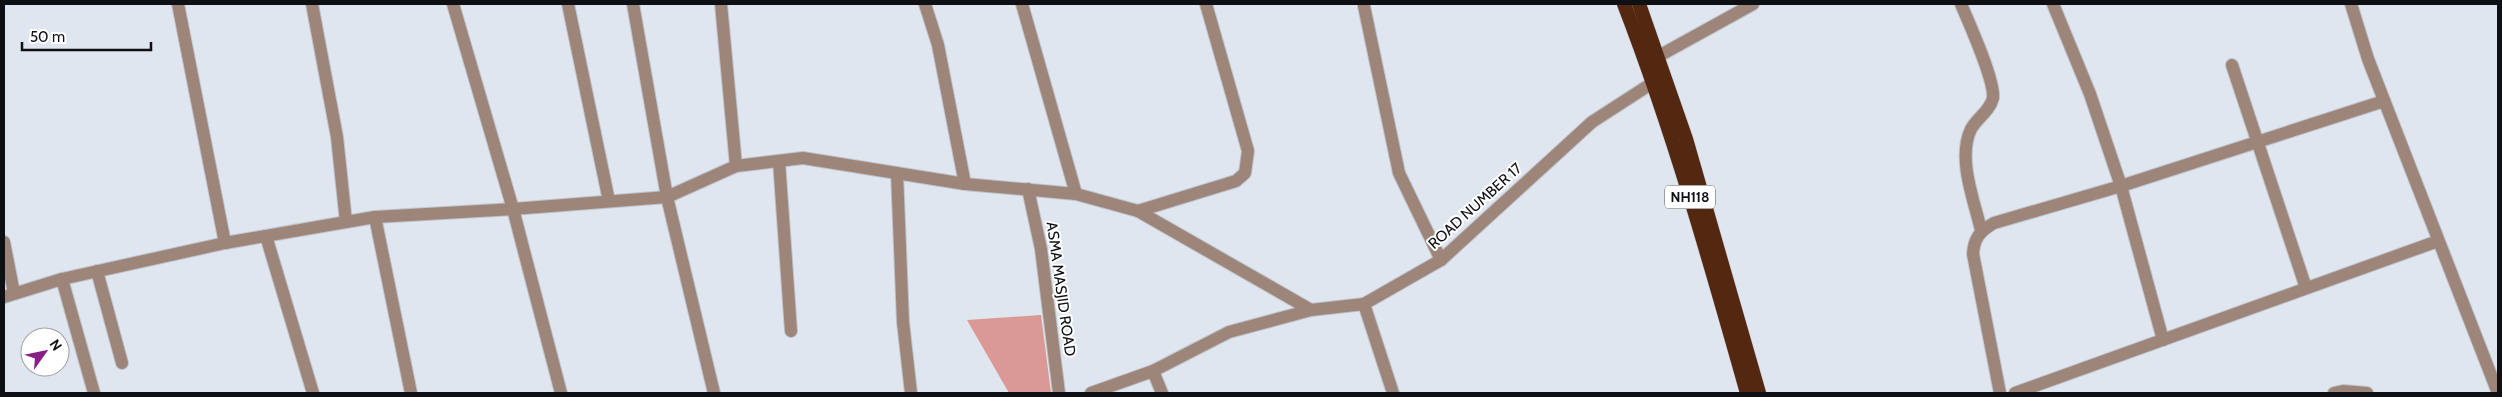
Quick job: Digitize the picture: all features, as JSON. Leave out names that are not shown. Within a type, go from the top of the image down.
[{"type":"highway","name":"NH118","points":[[1624,4],[1686,139],[1759,393]]},
{"type":"highway","name":"NH118","points":[[1639,4],[1657,57],[1659,78],[1747,393]]},
{"type":"street","points":[[178,4],[225,244]]},
{"type":"street","points":[[312,4],[337,137],[346,222]]},
{"type":"street","points":[[453,4],[513,209],[561,393]]},
{"type":"street","points":[[568,4],[609,202]]},
{"type":"street","points":[[633,4],[667,197],[714,393]]},
{"type":"street","points":[[721,4],[736,166]]},
{"type":"street","points":[[925,4],[938,45],[965,184]]},
{"type":"street","points":[[1022,4],[1076,194]]},
{"type":"street","points":[[1138,211],[1236,180],[1245,174],[1248,152],[1206,4]]},
{"type":"street","points":[[1657,57],[1753,4]]},
{"type":"street","points":[[1961,4],[1991,83],[1993,97],[1990,106],[1972,128],[1966,145],[1966,164],[1981,230]]},
{"type":"street","points":[[2053,4],[2090,94],[2121,186],[2163,340]]},
{"type":"street","points":[[2351,4],[2365,52],[2498,393]]},
{"type":"street","points":[[1364,6],[1399,173],[1441,260]]},
{"type":"street","points":[[2232,65],[2259,141],[2306,288]]},
{"type":"street","name":"ROAD NUMBER 17","points":[[1091,393],[1154,371],[1229,332],[1311,310],[1364,304],[1441,260],[1592,122],[1659,78]]},
{"type":"street","points":[[2000,393],[1973,254],[1974,242],[1981,230],[1994,223],[2121,186],[2384,101]]},
{"type":"street","points":[[4,242],[9,295],[62,279],[98,271],[266,236],[375,217],[667,197],[736,166],[804,158],[965,184],[1076,194],[1138,211],[1311,310]]},
{"type":"street","points":[[779,161],[791,330]]},
{"type":"street","points":[[897,173],[903,322],[911,393]]},
{"type":"street","name":"ASMA MASJID ROAD","points":[[1028,189],[1041,249],[1059,393]]},
{"type":"street","points":[[375,217],[411,393]]},
{"type":"street","points":[[266,236],[313,393]]},
{"type":"street","points":[[2015,393],[2438,241]]},
{"type":"street","points":[[98,271],[122,363]]},
{"type":"street","points":[[62,279],[94,393]]},
{"type":"street","points":[[1364,304],[1393,393]]},
{"type":"street","points":[[1154,371],[1162,393]]},
{"type":"street","points":[[2334,393],[2344,391],[2367,393]]},
{"type":"building","points":[[1041,315],[1051,393],[1009,393],[967,320]]}]
